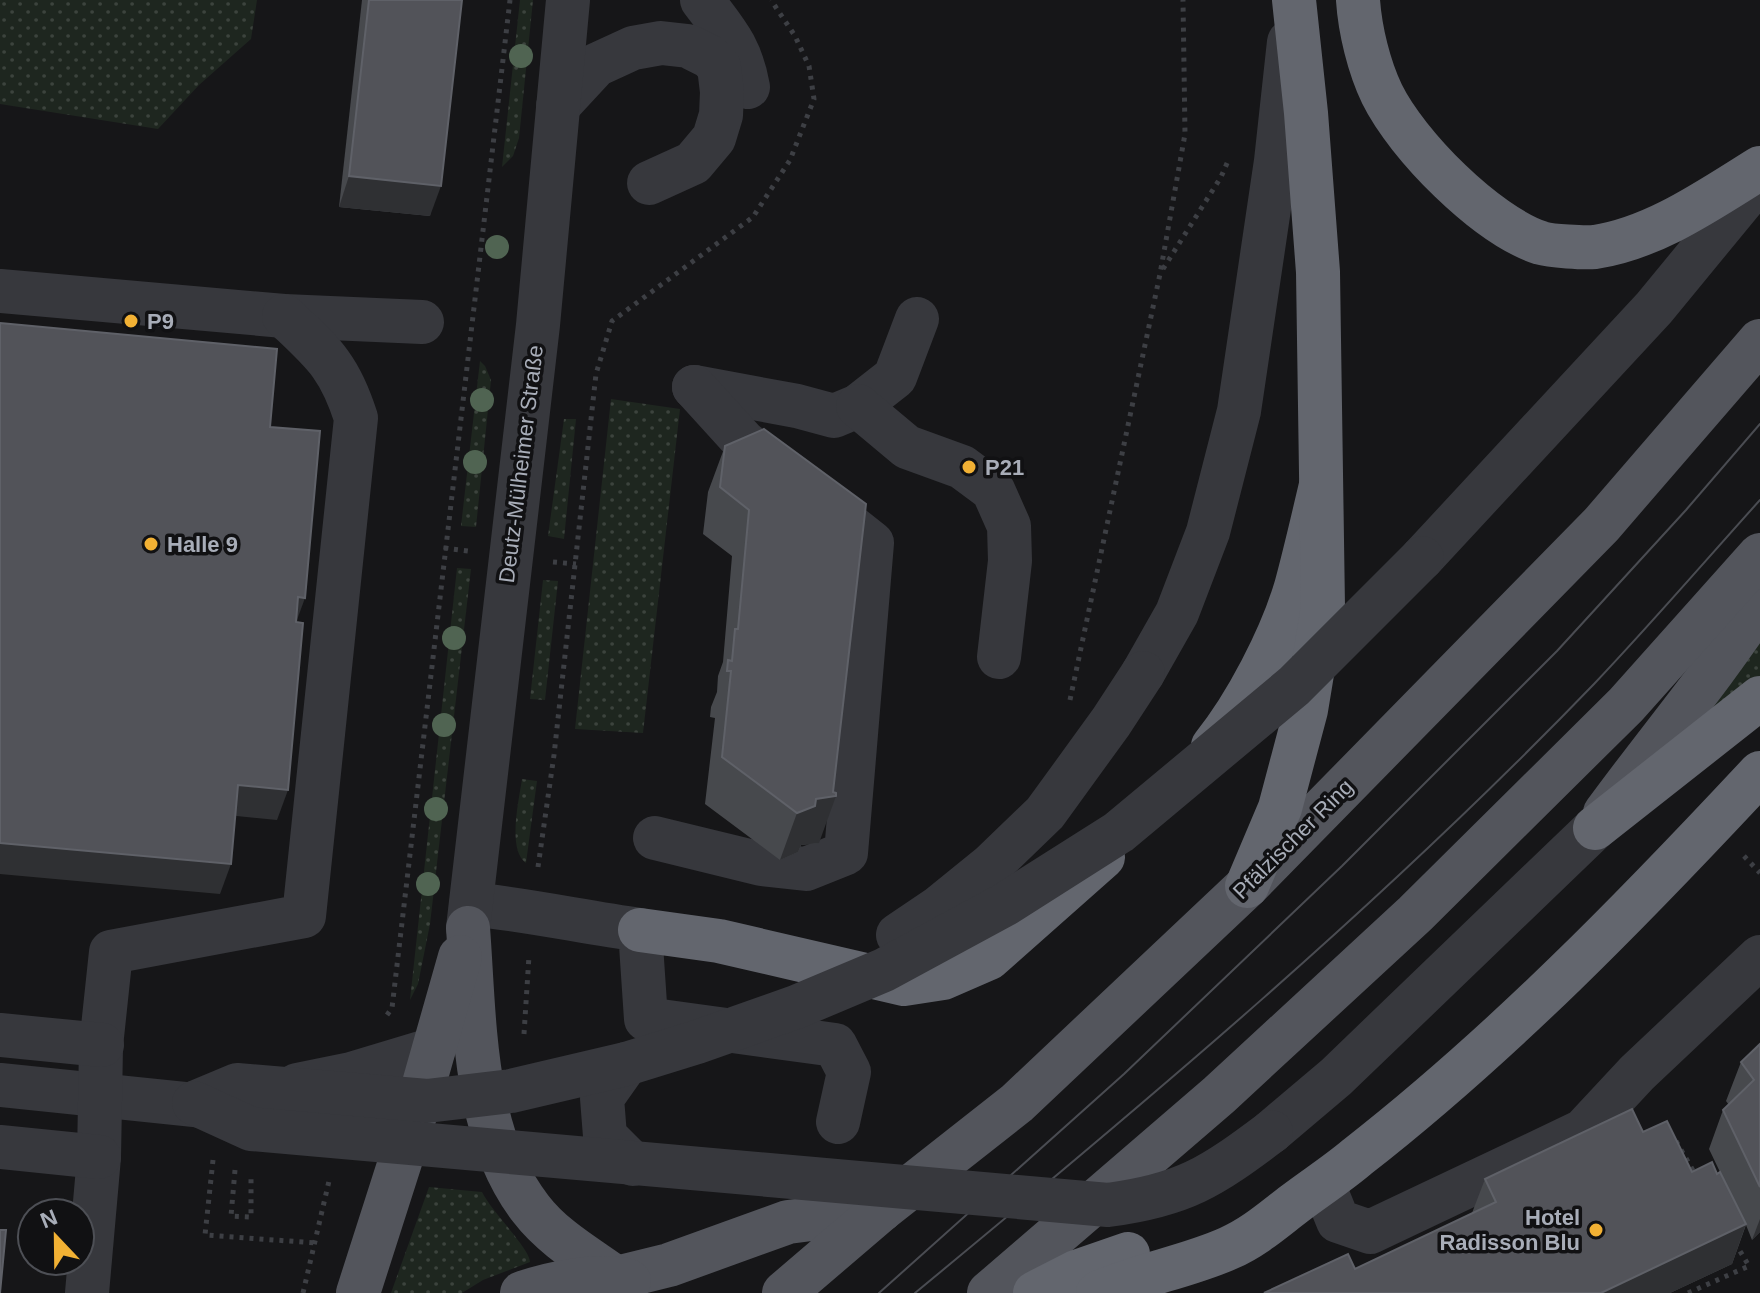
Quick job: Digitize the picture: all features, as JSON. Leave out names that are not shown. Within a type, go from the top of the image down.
[{"type":"highway","points":[[1247,886],[1280,808],[1306,710],[1323,607],[1318,272],[1294,0]]},
{"type":"highway","points":[[1358,2],[1364,41],[1382,94],[1412,140],[1452,183],[1475,202],[1498,220],[1541,243],[1594,247],[1642,233],[1706,201],[1760,168]]},
{"type":"highway","points":[[640,930],[719,941],[904,984],[943,978],[989,958],[1173,795],[1230,725],[1264,663],[1295,590],[1321,485]]},
{"type":"highway","points":[[1595,828],[1760,698]]},
{"type":"highway","points":[[1098,1293],[1124,1281],[1229,1248],[1263,1229],[1405,1120],[1538,999],[1686,853],[1760,773]]},
{"type":"highway","points":[[1035,1293],[1076,1272],[1309,1193]]},
{"type":"main road","name":"Pfälzischer Ring","points":[[784,1293],[881,1210],[1017,1103],[1247,886],[1601,525],[1760,341]]},
{"type":"main road","points":[[989,1293],[1219,1095],[1415,914],[1626,705],[1760,555]]},
{"type":"main road","points":[[1595,828],[1655,743],[1735,642],[1760,604]]},
{"type":"main road","points":[[358,1293],[410,1130],[470,916]]},
{"type":"main road","points":[[470,916],[478,1062],[489,1117],[515,1186],[532,1211],[560,1237],[616,1278],[669,1293]]},
{"type":"main road","points":[[522,1293],[549,1284],[616,1278],[669,1265],[788,1222],[881,1210]]},
{"type":"street","name":"Deutz-Mülheimer Straße","points":[[470,916],[538,325],[568,0]]},
{"type":"street","points":[[558,106],[596,65],[633,48],[661,43],[688,46],[710,57],[719,67],[721,115],[714,138],[693,163],[649,183],[688,190],[715,180],[729,164],[739,145],[747,117],[748,86],[741,56],[732,39],[702,0]]},
{"type":"street","points":[[697,1042],[884,945],[938,908],[991,865],[1045,813],[1143,673],[1177,613],[1208,532],[1239,411],[1276,161],[1294,0]]},
{"type":"street","points":[[198,1104],[237,1085],[427,1101],[511,1091],[626,1064],[796,1007],[884,970],[1004,905],[1119,832],[1294,686],[1422,558],[1654,308],[1760,179]]},
{"type":"street","points":[[0,291],[284,316],[422,322]]},
{"type":"street","points":[[87,1293],[99,1157],[102,1046],[111,952],[304,916],[356,418],[345,384],[325,354],[284,316]]},
{"type":"street","points":[[655,838],[761,864],[806,869],[846,853],[872,543],[744,442],[694,387],[834,416],[858,406],[895,377],[917,319]]},
{"type":"street","points":[[858,406],[907,447],[962,467],[993,490],[1009,526],[1010,561],[999,657]]},
{"type":"street","points":[[198,1104],[244,1142],[633,1164],[1108,1205],[1170,1194],[1223,1168],[1336,1077],[1595,828]]},
{"type":"street","points":[[470,916],[534,892],[557,919],[640,930],[646,1019],[835,1045],[849,1072],[838,1122]]},
{"type":"street","points":[[1309,1193],[1338,1221],[1370,1232],[1583,1131],[1637,1073],[1760,957]]},
{"type":"street","points":[[0,1036],[102,1046]]},
{"type":"street","points":[[198,1104],[351,1074],[434,1049]]},
{"type":"street","points":[[626,1064],[602,1098],[605,1136],[633,1164]]},
{"type":"street","points":[[0,1085],[102,1102],[198,1104],[410,1130]]},
{"type":"street","points":[[0,1148],[99,1157]]},
{"type":"path","points":[[351,1074],[392,1008],[510,0]]},
{"type":"path","points":[[524,1037],[534,892],[554,755],[596,374]]},
{"type":"path","points":[[1745,857],[1760,873]]},
{"type":"path","points":[[1637,1073],[1701,1183]]},
{"type":"path","points":[[244,1142],[251,1217],[231,1216],[244,1142]]},
{"type":"path","points":[[214,1152],[205,1235],[316,1243]]},
{"type":"path","points":[[1688,1293],[1749,1266],[1733,1239]]},
{"type":"shaded area","points":[[0,0],[257,0],[251,39],[199,85],[158,129],[0,104]]},
{"type":"shaded area","points":[[520,0],[533,0],[519,138],[513,156],[502,167]]},
{"type":"shaded area","points":[[480,361],[491,380],[476,527],[461,526]]},
{"type":"shaded area","points":[[611,399],[680,409],[643,733],[575,729]]},
{"type":"shaded area","points":[[564,419],[576,419],[564,539],[548,536]]},
{"type":"shaded area","points":[[457,568],[471,569],[430,924],[418,984],[410,1000]]},
{"type":"shaded area","points":[[543,580],[558,581],[545,700],[530,699]]},
{"type":"shaded area","points":[[1760,634],[1760,681],[1676,748]]},
{"type":"shaded area","points":[[522,779],[537,781],[526,863],[520,857],[516,836]]},
{"type":"shaded area","points":[[429,1187],[482,1192],[524,1248],[530,1262],[483,1280],[462,1293],[391,1293]]},
{"type":"building","points":[[369,0],[462,0],[441,186],[349,176]]},
{"type":"building","name":"Halle 9","points":[[0,323],[277,349],[270,427],[320,431],[305,598],[298,597],[296,622],[303,623],[288,790],[238,785],[231,864],[0,843]]},
{"type":"building","points":[[764,429],[866,504],[833,792],[836,796],[816,799],[815,806],[797,813],[722,757],[731,671],[727,671],[728,660],[732,661],[735,629],[738,629],[749,510],[720,487],[725,446]]},
{"type":"building","points":[[1760,1044],[1760,1187],[1723,1110],[1754,1080],[1741,1062]]},
{"type":"building","name":"Hotel Radisson Blu","points":[[1632,1109],[1643,1132],[1667,1121],[1692,1172],[1712,1162],[1746,1224],[1601,1293],[1264,1293],[1348,1254],[1355,1269],[1496,1202],[1485,1179]]},
{"type":"building","points":[[0,1230],[6,1230],[0,1293]]},
{"type":"tram line","points":[[879,1293],[1124,1074],[1342,866],[1557,651],[1760,424]]},
{"type":"tram line","points":[[915,1293],[1264,998],[1432,844],[1594,684],[1760,500]]},
{"type":"place","name":"P9","points":[[131,321]]},
{"type":"place","name":"P21","points":[[969,467]]},
{"type":"place","name":"Halle 9","points":[[151,544]]},
{"type":"place","name":"Hotel Radisson Blu","points":[[1596,1230]]}]
